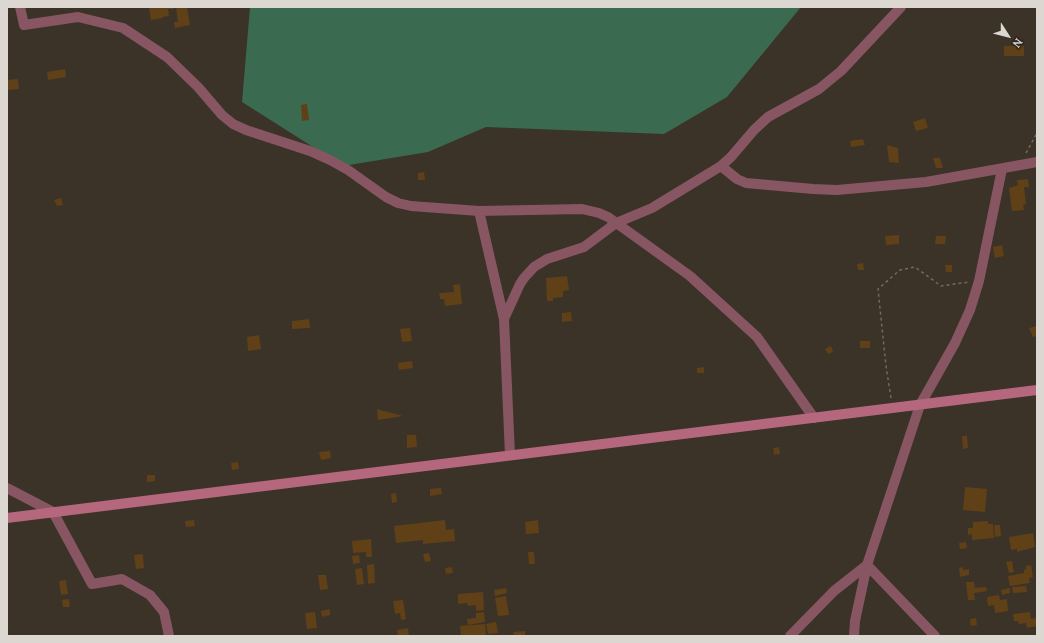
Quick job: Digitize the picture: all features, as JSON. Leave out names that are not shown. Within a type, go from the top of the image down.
[{"type":"street","points":[[20,7],[24,25],[78,17],[123,28],[167,57],[198,87],[222,116],[233,124],[246,130],[290,143],[330,160],[348,170],[392,200],[411,206],[479,211],[582,209],[599,213],[616,223],[690,276],[757,337],[814,418]]},
{"type":"street","points":[[504,319],[520,284],[534,267],[547,259],[584,247],[616,223],[652,208],[721,166],[768,117],[819,89],[841,71],[901,7]]},
{"type":"street","points":[[721,166],[737,179],[746,183],[831,190],[926,182],[1037,162]]},
{"type":"street","points":[[854,636],[855,621],[867,565],[920,405],[955,343],[970,310],[979,281],[1002,169]]},
{"type":"street","points":[[479,211],[504,319],[510,455]]},
{"type":"street","points":[[7,518],[1037,390]]},
{"type":"street","points":[[7,488],[53,512],[92,584],[122,579],[150,595],[164,612],[170,636]]},
{"type":"street","points":[[790,636],[834,591],[867,565]]},
{"type":"street","points":[[867,565],[935,636]]},
{"type":"path","points":[[1016,166],[1027,151],[1037,133]]},
{"type":"path","points":[[892,408],[878,289],[900,270],[915,267],[941,286],[979,281]]},
{"type":"green space","points":[[250,7],[801,7],[727,97],[664,134],[486,127],[428,152],[343,166],[242,102]]},
{"type":"building","points":[[174,7],[174,9],[168,9],[169,16],[151,20],[149,8]]},
{"type":"building","points":[[176,7],[187,7],[190,25],[175,28],[174,22],[178,22]]},
{"type":"building","points":[[1004,46],[1024,46],[1024,56],[1004,56]]},
{"type":"building","points":[[65,69],[66,77],[48,80],[47,72]]},
{"type":"building","points":[[18,79],[19,89],[7,90],[7,80]]},
{"type":"building","points":[[307,104],[309,120],[302,121],[301,105]]},
{"type":"building","points":[[925,118],[928,128],[916,131],[913,122]]},
{"type":"building","points":[[863,139],[865,145],[851,147],[850,141]]},
{"type":"building","points":[[887,145],[898,148],[899,163],[889,162]]},
{"type":"building","points":[[933,158],[940,158],[943,168],[936,168]]},
{"type":"building","points":[[424,172],[425,180],[418,180],[418,173]]},
{"type":"building","points":[[1028,179],[1029,187],[1024,187],[1026,204],[1023,205],[1024,210],[1012,211],[1009,188],[1018,185],[1017,180]]},
{"type":"building","points":[[61,198],[63,205],[57,206],[54,200]]},
{"type":"building","points":[[899,235],[899,244],[886,245],[885,236]]},
{"type":"building","points":[[936,236],[946,236],[945,244],[935,244]]},
{"type":"building","points":[[1002,245],[1004,256],[995,258],[993,247]]},
{"type":"building","points":[[863,263],[864,270],[858,270],[857,264]]},
{"type":"building","points":[[945,265],[952,265],[952,272],[946,272]]},
{"type":"building","points":[[567,276],[569,290],[563,291],[563,297],[553,298],[553,301],[547,301],[546,278]]},
{"type":"building","points":[[460,284],[462,304],[445,306],[444,299],[440,299],[439,293],[454,292],[453,285]]},
{"type":"building","points":[[571,312],[572,321],[562,322],[562,313]]},
{"type":"building","points":[[309,319],[310,328],[292,329],[292,321]]},
{"type":"building","points":[[1037,326],[1037,336],[1033,337],[1029,328]]},
{"type":"building","points":[[410,328],[412,341],[402,342],[400,329]]},
{"type":"building","points":[[259,335],[261,349],[248,351],[247,337]]},
{"type":"building","points":[[860,341],[870,341],[870,348],[860,348]]},
{"type":"building","points":[[831,346],[833,352],[828,354],[825,349]]},
{"type":"building","points":[[412,361],[413,368],[399,370],[398,363]]},
{"type":"building","points":[[704,367],[704,373],[697,373],[697,368]]},
{"type":"building","points":[[377,409],[403,416],[378,420]]},
{"type":"building","points":[[407,435],[416,435],[417,447],[407,448]]},
{"type":"building","points":[[962,436],[967,436],[968,448],[963,449]]},
{"type":"building","points":[[779,447],[780,454],[774,455],[773,448]]},
{"type":"building","points":[[330,451],[331,458],[321,460],[319,452]]},
{"type":"building","points":[[238,462],[239,469],[232,470],[231,463]]},
{"type":"building","points":[[147,475],[155,475],[155,481],[147,482]]},
{"type":"building","points":[[965,487],[987,489],[985,512],[963,510]]},
{"type":"building","points":[[441,488],[442,494],[430,496],[430,489]]},
{"type":"building","points":[[396,493],[397,502],[392,503],[391,494]]},
{"type":"building","points":[[194,520],[195,526],[186,527],[185,521]]},
{"type":"building","points":[[445,520],[446,530],[454,529],[455,541],[423,544],[423,540],[396,543],[394,526]]},
{"type":"building","points":[[538,520],[539,533],[526,534],[525,522]]},
{"type":"building","points":[[988,521],[988,524],[993,524],[994,538],[972,540],[972,534],[968,535],[968,528],[973,528],[973,522]]},
{"type":"building","points":[[994,525],[1000,525],[1001,536],[995,537]]},
{"type":"building","points":[[1033,533],[1035,547],[1017,552],[1017,549],[1011,550],[1009,537]]},
{"type":"building","points":[[371,539],[372,557],[366,557],[366,552],[353,553],[352,541]]},
{"type":"building","points":[[966,542],[967,548],[960,549],[959,543]]},
{"type":"building","points":[[528,552],[534,552],[535,564],[529,564]]},
{"type":"building","points":[[429,553],[431,561],[425,562],[423,554]]},
{"type":"building","points":[[143,554],[144,568],[136,569],[134,555]]},
{"type":"building","points":[[359,555],[360,563],[353,564],[352,556]]},
{"type":"building","points":[[1012,561],[1014,572],[1009,573],[1006,562]]},
{"type":"building","points":[[374,564],[375,583],[368,584],[367,565]]},
{"type":"building","points":[[1031,565],[1033,577],[1029,578],[1030,583],[1010,586],[1008,576],[1024,573],[1026,566]]},
{"type":"building","points":[[452,567],[453,573],[446,574],[445,568]]},
{"type":"building","points":[[963,567],[963,570],[969,569],[969,575],[960,577],[959,568]]},
{"type":"building","points":[[362,568],[364,584],[357,585],[355,569]]},
{"type":"building","points":[[318,575],[326,575],[328,589],[320,590]]},
{"type":"building","points":[[66,580],[68,594],[61,595],[59,581]]},
{"type":"building","points":[[966,582],[974,582],[975,588],[986,587],[987,591],[974,593],[975,600],[968,600]]},
{"type":"building","points":[[1026,586],[1027,592],[1013,593],[1012,587]]},
{"type":"building","points":[[506,588],[507,593],[495,596],[494,590]]},
{"type":"building","points":[[1010,588],[1010,593],[1002,595],[1001,590]]},
{"type":"building","points":[[483,592],[484,610],[476,611],[476,605],[468,606],[467,603],[458,604],[458,594]]},
{"type":"building","points":[[999,595],[1000,600],[1007,599],[1008,611],[995,613],[994,605],[988,606],[987,597]]},
{"type":"building","points":[[506,596],[509,615],[498,616],[495,598]]},
{"type":"building","points":[[69,599],[70,607],[63,607],[62,600]]},
{"type":"building","points":[[403,600],[406,619],[401,620],[400,613],[395,614],[393,601]]},
{"type":"building","points":[[330,609],[330,615],[322,617],[321,611]]},
{"type":"building","points":[[315,612],[317,628],[307,629],[305,613]]},
{"type":"building","points":[[484,612],[485,622],[468,625],[467,619],[476,618],[476,613]]},
{"type":"building","points":[[1030,612],[1031,619],[1036,618],[1037,626],[1027,628],[1026,623],[1019,624],[1018,621],[1014,621],[1013,614]]},
{"type":"building","points":[[976,618],[977,625],[971,626],[970,619]]},
{"type":"building","points":[[496,622],[498,633],[488,634],[486,624]]},
{"type":"building","points":[[485,624],[486,635],[461,636],[460,626]]},
{"type":"building","points":[[408,628],[409,636],[398,636],[397,630]]},
{"type":"building","points":[[525,631],[525,636],[514,636],[513,632]]}]
